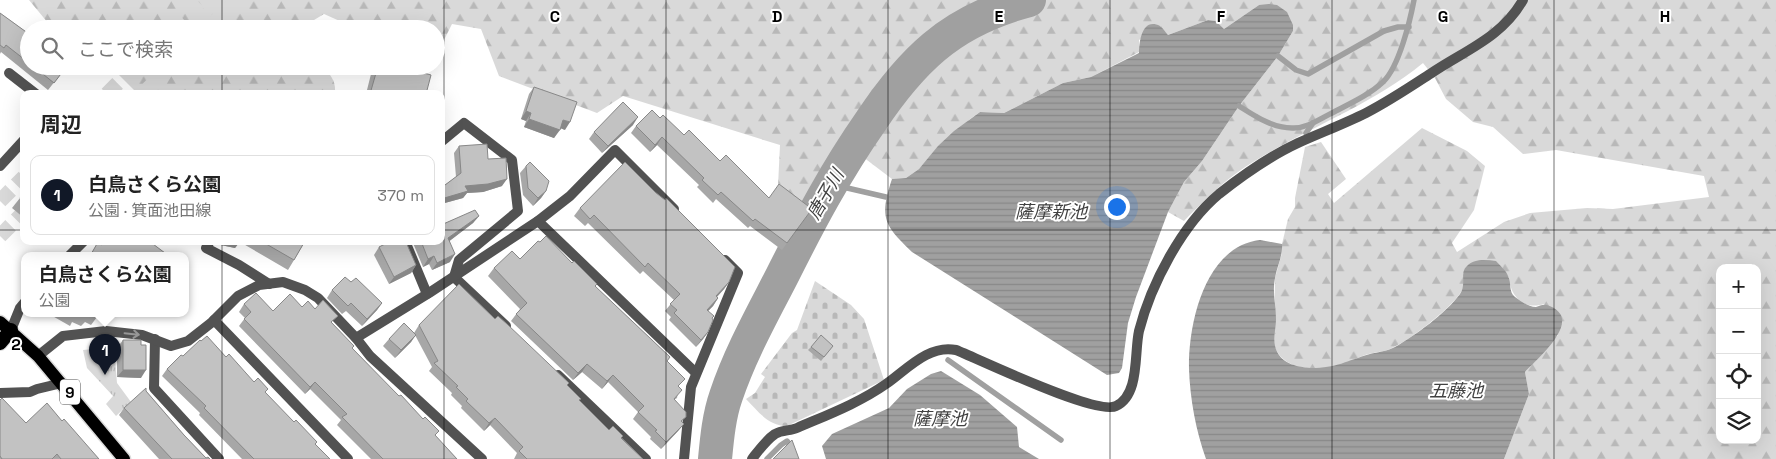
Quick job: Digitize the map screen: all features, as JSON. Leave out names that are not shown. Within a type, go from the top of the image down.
[{"type":"highway","points":[[0,343],[11,330]]},
{"type":"main road","name":"9","points":[[0,322],[38,356],[62,382],[124,459]]},
{"type":"street","points":[[752,459],[775,434],[795,429],[844,408],[886,383],[924,356],[944,348],[963,352],[1054,392],[1103,407],[1114,407],[1124,401],[1132,386],[1140,331],[1157,284],[1177,244],[1200,212],[1218,195],[1274,156],[1389,101],[1433,71],[1474,48],[1505,24],[1513,16],[1523,0]]},
{"type":"street","points":[[9,73],[31,90]]},
{"type":"street","points":[[445,139],[464,123],[512,160],[518,211],[459,260],[454,276]]},
{"type":"street","points":[[0,166],[20,144]]},
{"type":"street","points":[[356,338],[427,294],[538,220],[570,196],[615,150],[683,218]]},
{"type":"street","points":[[538,220],[696,373]]},
{"type":"street","points":[[208,245],[206,248],[239,265],[269,284]]},
{"type":"street","points":[[407,245],[427,294]]},
{"type":"street","points":[[684,459],[691,387],[738,273],[718,252]]},
{"type":"street","points":[[454,276],[511,331]]},
{"type":"street","points":[[38,356],[63,336],[106,331],[142,335],[171,346],[188,341],[214,320],[238,296],[259,285],[283,282],[305,290],[318,298],[356,338],[370,356],[482,459]]},
{"type":"street","points":[[11,330],[21,307]]},
{"type":"street","points":[[214,320],[348,459]]},
{"type":"street","points":[[154,339],[154,388],[219,459]]},
{"type":"street","points":[[554,371],[646,459]]},
{"type":"street","points":[[0,393],[30,392],[37,388],[62,382]]},
{"type":"green space","points":[[29,0],[1776,0],[1776,459],[1504,459],[1529,394],[1525,372],[1558,335],[1544,304],[1530,305],[1519,300],[1512,290],[1509,277],[1463,273],[1463,288],[1452,303],[1422,329],[1391,349],[1365,355],[1347,363],[1327,368],[1305,368],[1295,366],[1286,361],[1274,345],[1275,278],[1288,219],[1295,207],[1305,147],[1321,142],[1346,179],[1328,194],[1334,203],[1422,128],[1467,151],[1485,166],[1474,210],[1452,243],[1457,252],[1504,222],[1530,213],[1587,208],[1613,209],[1709,197],[1704,176],[1556,150],[1523,154],[1493,127],[1473,122],[1446,99],[1435,78],[1423,63],[1379,94],[1284,144],[1238,172],[1217,189],[1184,221],[1168,212],[1184,182],[1202,161],[1239,106],[1278,56],[1293,31],[1259,5],[1224,29],[1216,21],[1208,20],[1168,35],[1160,26],[1139,40],[1139,52],[1091,77],[1063,83],[1004,113],[980,112],[970,119],[919,169],[906,178],[892,179],[863,157],[826,208],[802,202],[778,186],[780,145],[623,96],[597,113],[499,76],[481,29],[452,24],[445,38],[445,20],[338,20],[324,14],[314,20],[46,20]]},
{"type":"green space","points":[[119,75],[330,75],[335,85],[335,90],[134,90]]},
{"type":"green space","points":[[815,281],[851,305],[864,319],[884,380],[787,426],[780,425],[769,421],[746,399],[755,393],[765,377],[761,374],[792,333],[797,330]]},
{"type":"green space","points":[[114,347],[117,383],[131,402],[116,416],[106,404],[113,396],[87,368],[83,350]]},
{"type":"water","name":"薩摩新池","points":[[1259,5],[1277,5],[1287,12],[1293,25],[1293,31],[1278,56],[1239,106],[1202,161],[1184,182],[1168,212],[1128,323],[1122,368],[1119,373],[1107,375],[912,252],[895,235],[890,227],[885,212],[892,179],[906,178],[919,169],[938,146],[954,131],[980,112],[1004,113],[1063,83],[1091,77],[1139,53],[1141,37],[1145,28],[1149,25],[1160,26],[1168,35],[1208,20],[1216,21],[1224,29]]},
{"type":"water","name":"五藤池","points":[[1260,240],[1282,244],[1282,253],[1274,283],[1276,319],[1274,343],[1277,352],[1284,360],[1300,367],[1320,368],[1335,365],[1395,347],[1447,309],[1462,290],[1465,269],[1470,263],[1477,261],[1496,261],[1507,274],[1513,295],[1522,302],[1533,307],[1547,305],[1558,311],[1562,319],[1561,328],[1556,338],[1525,372],[1529,394],[1504,459],[1206,459],[1196,426],[1189,369],[1192,331],[1197,310],[1213,272],[1226,256],[1241,245]]},
{"type":"water","name":"薩摩池","points":[[941,371],[980,395],[1017,427],[1019,447],[1039,459],[826,459],[822,446],[832,434],[889,408],[907,389],[931,374]]},
{"type":"building","points":[[0,13],[20,27],[20,56],[6,45],[4,48],[0,45]]},
{"type":"building","points":[[44,75],[60,75],[54,83]]},
{"type":"building","points":[[375,75],[431,75],[427,90],[371,90]]},
{"type":"building","points":[[534,87],[577,102],[570,122],[563,120],[560,130],[529,119],[531,113],[526,111]]},
{"type":"building","points":[[623,102],[638,117],[608,146],[594,132]]},
{"type":"building","points":[[652,110],[660,118],[663,115],[684,135],[689,130],[720,161],[726,155],[769,198],[779,184],[812,209],[787,243],[755,219],[753,221],[721,192],[718,195],[702,180],[704,178],[662,137],[655,145],[636,126]]},
{"type":"building","points":[[487,144],[488,159],[506,158],[507,179],[488,184],[465,186],[468,191],[445,198],[445,185],[461,173],[459,146]]},
{"type":"building","points":[[530,162],[549,181],[546,191],[538,198],[528,188],[526,166]]},
{"type":"building","points":[[625,162],[655,192],[665,200],[666,198],[735,267],[729,282],[716,296],[718,298],[707,310],[714,316],[708,332],[701,340],[674,313],[677,310],[670,304],[680,294],[648,263],[645,267],[594,215],[590,219],[580,208]]},
{"type":"building","points":[[475,210],[479,216],[448,238],[455,254],[437,263],[434,256],[428,259],[423,245],[445,245],[445,223]]},
{"type":"building","points":[[546,236],[572,263],[574,261],[597,284],[595,286],[670,357],[667,361],[685,379],[678,386],[682,390],[674,399],[686,412],[686,417],[681,421],[684,424],[666,442],[655,431],[657,430],[638,412],[644,406],[613,375],[607,381],[587,364],[578,373],[516,314],[527,303],[494,268],[512,251],[520,259],[538,241],[540,242]]},
{"type":"building","points":[[96,245],[154,245],[164,252],[92,252]]},
{"type":"building","points":[[268,245],[303,245],[294,260]]},
{"type":"building","points":[[383,245],[407,245],[416,265],[394,277],[379,247]]},
{"type":"building","points":[[345,277],[351,282],[356,278],[382,303],[367,319],[351,303],[348,306],[332,290]]},
{"type":"building","points":[[459,284],[495,319],[498,316],[507,324],[569,383],[567,385],[581,399],[579,400],[609,430],[613,426],[623,436],[621,438],[643,459],[527,459],[519,451],[523,447],[495,418],[489,423],[466,401],[468,399],[456,387],[458,386],[434,363],[438,361],[419,325]]},
{"type":"building","points":[[256,293],[273,311],[290,294],[302,307],[308,301],[315,309],[323,300],[338,316],[331,322],[354,346],[352,348],[423,419],[425,417],[439,431],[435,435],[457,459],[383,459],[342,417],[347,414],[315,382],[310,387],[244,319],[251,312],[244,304]]},
{"type":"building","points":[[404,323],[416,335],[401,350],[389,339]]},
{"type":"building","points":[[821,335],[833,346],[824,357],[811,347]]},
{"type":"building","points":[[207,336],[226,357],[229,354],[254,382],[258,378],[268,389],[265,392],[294,422],[296,420],[330,459],[254,459],[204,408],[206,406],[167,369],[181,355],[183,356]]},
{"type":"building","points":[[123,340],[141,340],[141,345],[146,345],[146,370],[123,370]]},
{"type":"building","points":[[146,388],[146,391],[184,435],[206,458],[210,459],[172,459],[124,408]]},
{"type":"building","points":[[2,398],[26,423],[47,403],[62,421],[64,419],[99,459],[61,459],[57,454],[52,459],[2,459],[0,456],[0,400]]},
{"type":"building","points":[[792,440],[799,459],[773,459]]},
{"type":"waterway","name":"唐子川","points":[[715,459],[724,404],[732,380],[759,320],[824,197],[846,159],[878,111],[908,73],[944,39],[979,18],[1029,0]]},
{"type":"waterway","points":[[1239,106],[1271,124],[1298,128],[1314,123],[1366,95],[1383,82],[1394,66],[1407,31],[1414,0]]},
{"type":"waterway","points":[[1278,56],[1296,70],[1308,74],[1384,31],[1398,27],[1409,27]]},
{"type":"waterway","points":[[1306,133],[1313,123]]},
{"type":"waterway","points":[[830,184],[886,197]]},
{"type":"waterway","points":[[948,360],[1061,440]]},
{"type":"waterway","points":[[767,459],[787,441],[791,446]]},
{"type":"tunnel","points":[[181,20],[201,0]]},
{"type":"tunnel","points":[[217,20],[237,0]]},
{"type":"tunnel","points":[[111,90],[126,75]]},
{"type":"tunnel","points":[[147,90],[162,75]]},
{"type":"tunnel","points":[[0,201],[20,181]]},
{"type":"tunnel","points":[[0,236],[20,216]]},
{"type":"place","name":"白鳥さくら公園","points":[[105,375]]}]
